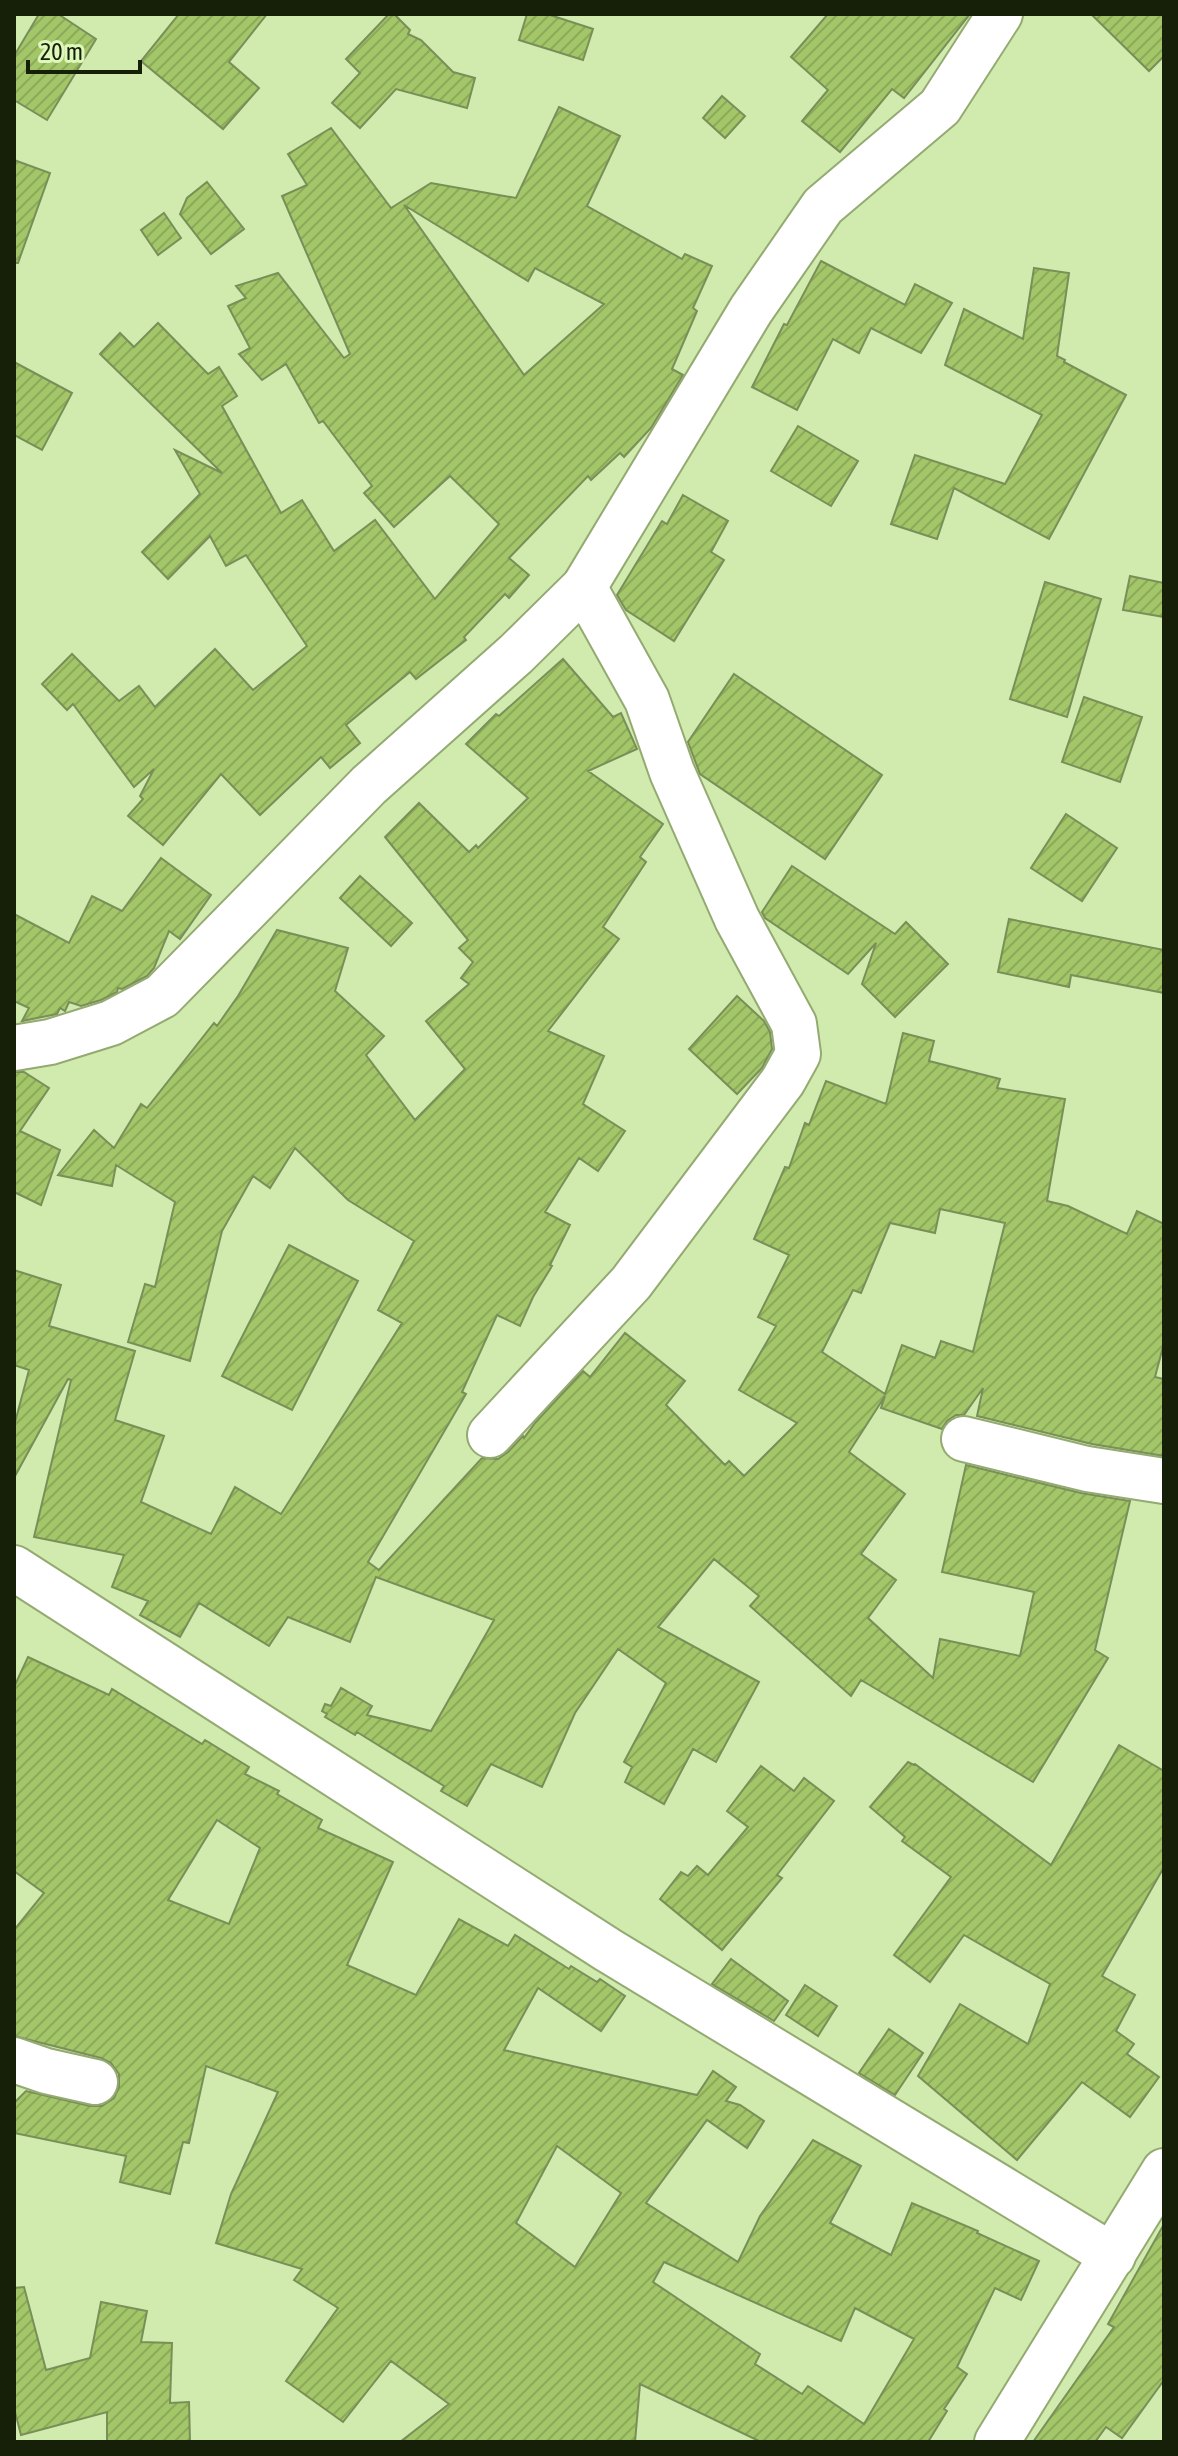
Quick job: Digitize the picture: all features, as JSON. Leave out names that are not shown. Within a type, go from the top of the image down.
[{"type":"street","points":[[14,1048],[50,1042],[111,1023],[162,996],[369,785],[516,654],[584,587],[751,310],[823,206],[940,107],[1000,14]]},
{"type":"street","points":[[490,1435],[631,1283],[783,1081],[798,1054],[794,1024],[737,919],[672,772],[647,700],[584,587]]},
{"type":"street","points":[[964,1439],[1087,1469],[1164,1481]]},
{"type":"street","points":[[14,1568],[608,1950],[1113,2256]]},
{"type":"street","points":[[14,2060],[95,2082]]},
{"type":"street","points":[[997,2442],[1164,2171]]},
{"type":"building","points":[[39,14],[58,14],[96,39],[47,120],[14,100],[14,56]]},
{"type":"building","points":[[179,14],[267,14],[229,62],[259,88],[223,129],[141,61]]},
{"type":"building","points":[[389,14],[394,14],[410,30],[408,34],[421,40],[453,72],[475,78],[467,108],[396,89],[360,128],[332,103],[360,73],[346,59]]},
{"type":"building","points":[[527,14],[547,14],[593,29],[583,60],[519,40]]},
{"type":"building","points":[[828,14],[970,14],[904,98],[892,89],[840,152],[802,121],[828,90],[791,57]]},
{"type":"building","points":[[1091,14],[1164,14],[1164,56],[1149,71]]},
{"type":"building","points":[[722,96],[745,116],[725,138],[703,118]]},
{"type":"building","points":[[559,107],[620,136],[587,206],[682,259],[685,254],[712,266],[693,308],[697,311],[672,369],[683,375],[651,428],[624,457],[620,453],[591,480],[588,476],[509,558],[529,575],[509,598],[505,594],[464,637],[466,640],[416,679],[410,672],[346,725],[360,743],[330,768],[321,757],[260,815],[221,774],[163,845],[128,816],[143,799],[140,796],[154,769],[134,787],[73,704],[67,710],[42,684],[72,654],[119,701],[139,686],[155,707],[215,649],[253,690],[307,646],[246,555],[226,566],[210,536],[168,579],[142,552],[200,494],[175,450],[222,473],[100,354],[120,333],[134,347],[158,323],[208,374],[219,367],[237,396],[222,406],[281,513],[302,500],[334,551],[375,520],[435,599],[499,524],[450,476],[394,527],[364,493],[372,486],[323,421],[319,423],[286,364],[262,380],[239,354],[250,348],[228,306],[246,298],[236,286],[278,273],[344,358],[350,354],[282,196],[307,185],[288,154],[331,128],[391,208],[431,183],[516,198]],"holes":[[[404,205],[528,281],[535,268],[604,304],[524,375]]]},
{"type":"building","points":[[14,160],[50,173],[18,263],[14,263]]},
{"type":"building","points":[[207,182],[244,229],[211,254],[180,214],[187,198]]},
{"type":"building","points":[[164,213],[181,238],[158,255],[141,230]]},
{"type":"building","points":[[821,261],[905,305],[915,284],[952,303],[921,353],[871,328],[859,353],[833,339],[797,410],[752,387]]},
{"type":"building","points":[[1034,268],[1069,273],[1057,356],[1126,395],[1049,539],[954,488],[937,539],[891,524],[915,455],[1005,484],[1042,415],[945,365],[964,309],[1023,339]]},
{"type":"building","points":[[14,362],[72,393],[42,450],[14,435]]},
{"type":"building","points":[[798,426],[858,461],[831,506],[771,471]]},
{"type":"building","points":[[683,495],[728,521],[711,552],[724,560],[674,641],[626,610],[617,595],[662,521],[667,524]]},
{"type":"building","points":[[1130,576],[1164,583],[1164,617],[1123,610]]},
{"type":"building","points":[[1045,582],[1101,599],[1067,717],[1010,699]]},
{"type":"building","points":[[563,659],[613,717],[621,713],[637,749],[588,771],[663,824],[640,857],[646,862],[603,927],[619,939],[548,1031],[604,1056],[583,1104],[625,1131],[598,1171],[579,1158],[545,1212],[570,1225],[552,1266],[520,1326],[497,1315],[462,1392],[466,1394],[368,1562],[379,1570],[482,1458],[498,1459],[508,1452],[583,1371],[590,1377],[625,1333],[685,1381],[666,1405],[725,1465],[729,1461],[744,1476],[797,1423],[739,1390],[776,1326],[758,1317],[789,1255],[754,1239],[785,1167],[789,1168],[805,1123],[809,1125],[826,1081],[886,1104],[903,1033],[934,1041],[929,1061],[1000,1079],[997,1088],[1065,1099],[1047,1201],[1068,1206],[1127,1234],[1137,1211],[1164,1224],[1164,1343],[1155,1377],[1164,1379],[1164,1456],[1092,1444],[977,1416],[983,1388],[964,1415],[956,1415],[942,1429],[881,1408],[885,1396],[849,1452],[905,1494],[861,1554],[896,1580],[868,1618],[933,1678],[940,1639],[1020,1656],[1034,1592],[942,1572],[966,1465],[1081,1493],[1130,1501],[1095,1650],[1108,1658],[1033,1782],[861,1680],[851,1696],[750,1606],[759,1596],[714,1559],[658,1627],[759,1682],[716,1762],[693,1749],[664,1804],[625,1782],[632,1767],[624,1762],[666,1683],[618,1649],[575,1713],[542,1787],[491,1764],[467,1806],[441,1791],[444,1786],[357,1732],[355,1735],[325,1717],[327,1714],[322,1711],[325,1704],[331,1706],[341,1688],[372,1706],[367,1715],[431,1731],[494,1620],[376,1577],[350,1642],[288,1617],[269,1646],[199,1603],[180,1637],[140,1615],[148,1601],[112,1587],[124,1555],[34,1537],[71,1380],[68,1379],[14,1478],[14,1426],[29,1370],[14,1365],[14,1270],[61,1285],[49,1326],[135,1351],[115,1420],[164,1436],[141,1502],[211,1534],[235,1487],[281,1514],[402,1323],[378,1310],[414,1241],[348,1200],[295,1148],[270,1188],[253,1176],[222,1231],[190,1361],[128,1342],[145,1284],[155,1287],[175,1202],[116,1165],[112,1186],[58,1175],[94,1130],[114,1148],[141,1104],[147,1108],[214,1023],[217,1026],[277,930],[348,948],[335,991],[384,1036],[366,1055],[415,1120],[465,1069],[426,1021],[469,984],[461,978],[473,962],[459,948],[468,940],[385,837],[419,803],[469,852],[476,845],[478,848],[528,798],[466,744],[496,714],[499,716]],"holes":[[[940,1209],[1005,1223],[973,1352],[941,1341],[935,1358],[902,1345],[885,1394],[822,1352],[853,1290],[861,1293],[890,1223],[935,1233]]]},
{"type":"building","points":[[734,674],[882,775],[825,859],[700,774],[688,742]]},
{"type":"building","points":[[1084,697],[1142,717],[1120,782],[1062,762]]},
{"type":"building","points":[[1066,814],[1117,848],[1082,901],[1031,868]]},
{"type":"building","points":[[161,858],[211,895],[180,939],[169,931],[154,968],[147,976],[122,989],[118,988],[117,992],[81,1006],[69,1002],[65,1011],[60,1008],[57,1014],[22,1021],[29,1008],[14,1001],[14,914],[69,943],[92,896],[122,911]]},
{"type":"building","points":[[792,866],[895,934],[906,922],[948,964],[895,1017],[862,984],[876,943],[848,974],[765,918],[762,912]]},
{"type":"building","points":[[360,876],[412,923],[391,946],[340,898]]},
{"type":"building","points":[[1009,919],[1164,950],[1164,993],[1071,975],[1069,987],[998,972]]},
{"type":"building","points":[[737,996],[764,1021],[770,1032],[772,1049],[762,1068],[737,1094],[689,1049]]},
{"type":"building","points":[[14,1072],[24,1072],[49,1088],[20,1131],[60,1150],[41,1205],[14,1192]]},
{"type":"building","points":[[289,1245],[358,1281],[292,1410],[222,1376]]},
{"type":"building","points":[[28,1657],[109,1695],[112,1689],[202,1744],[205,1740],[249,1767],[245,1774],[279,1791],[277,1794],[322,1820],[318,1828],[393,1862],[347,1965],[416,1995],[459,1919],[508,1946],[515,1935],[569,1969],[571,1966],[597,1982],[600,1979],[625,1996],[601,2031],[538,1988],[504,2050],[697,2095],[713,2071],[736,2087],[726,2101],[740,2105],[764,2121],[747,2148],[707,2120],[646,2203],[738,2262],[760,2216],[813,2140],[861,2166],[830,2223],[891,2255],[912,2203],[1039,2261],[1021,2300],[995,2288],[957,2367],[967,2374],[944,2409],[947,2411],[928,2442],[761,2442],[640,2384],[635,2442],[400,2442],[449,2404],[391,2361],[343,2422],[286,2381],[338,2308],[294,2280],[302,2269],[216,2243],[231,2194],[278,2092],[206,2066],[189,2143],[183,2142],[170,2194],[120,2182],[126,2156],[14,2133],[14,2103],[26,2091],[102,2106],[114,2098],[119,2087],[119,2074],[111,2063],[101,2058],[14,2036],[14,1930],[44,1893],[14,1871],[14,1687]],"holes":[[[217,1820],[260,1848],[229,1924],[168,1900]],[[557,2146],[621,2193],[575,2267],[516,2223]],[[664,2262],[841,2341],[855,2308],[914,2339],[864,2424],[808,2386],[802,2394],[755,2364],[760,2354],[653,2282]]]},
{"type":"building","points":[[1119,1745],[1164,1771],[1164,1867],[1102,1976],[1135,1995],[1116,2031],[1134,2044],[1127,2054],[1159,2077],[1130,2117],[1082,2082],[1017,2160],[918,2076],[960,2004],[1028,2044],[1050,1984],[964,1935],[930,1982],[894,1955],[951,1877],[902,1841],[905,1837],[870,1807],[908,1762],[915,1764],[1051,1865]]},
{"type":"building","points":[[761,1766],[794,1791],[804,1778],[834,1801],[777,1875],[782,1878],[722,1950],[660,1899],[681,1872],[688,1876],[697,1866],[708,1875],[748,1827],[727,1811]]},
{"type":"building","points":[[731,1959],[788,2001],[774,2021],[712,1984]]},
{"type":"building","points":[[805,1985],[837,2006],[818,2036],[786,2015]]},
{"type":"building","points":[[889,2029],[923,2053],[895,2095],[859,2073]]},
{"type":"building","points":[[1164,2224],[1164,2380],[1122,2438],[1106,2427],[1095,2442],[1033,2442],[1114,2327],[1108,2324]]},
{"type":"building","points":[[24,2287],[46,2370],[90,2358],[101,2302],[147,2311],[141,2342],[172,2343],[170,2403],[189,2402],[190,2442],[107,2442],[107,2412],[21,2435],[14,2408],[14,2288]]}]
